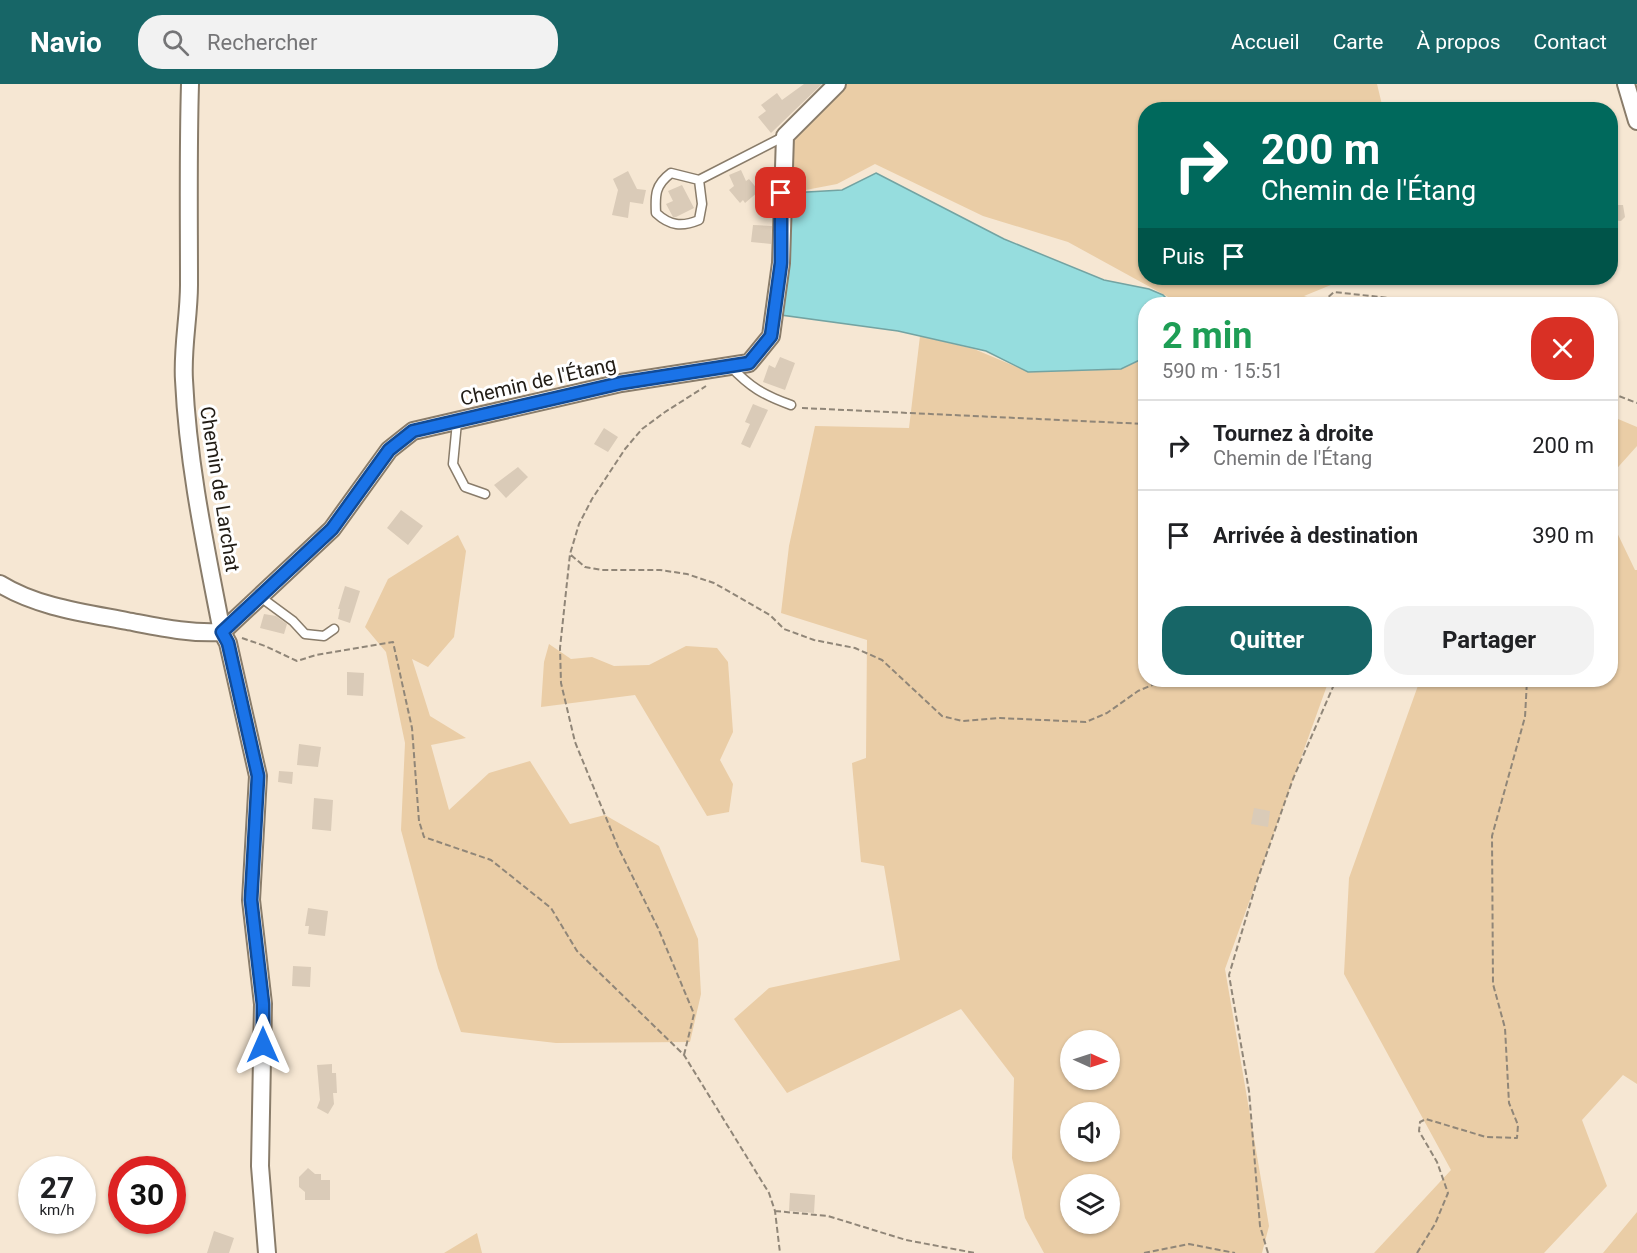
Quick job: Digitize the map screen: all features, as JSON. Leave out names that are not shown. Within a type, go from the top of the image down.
[{"type":"street","name":"Chemin de Larchat","points":[[190,84],[187,234],[189,286],[183,377],[189,455],[222,632],[228,643],[258,776],[251,900],[263,1004],[260,1166],[267,1253]]},
{"type":"street","points":[[785,136],[837,84]]},
{"type":"street","points":[[1626,84],[1637,121]]},
{"type":"street","name":"Chemin de l'Étang","points":[[222,632],[332,529],[389,450],[413,431],[621,383],[749,363],[771,336],[781,263],[785,136]]},
{"type":"street","points":[[0,584],[15,593],[77,612],[196,634],[222,632]]},
{"type":"lane","points":[[699,180],[702,204],[699,220],[686,225],[667,223],[656,213],[655,193],[661,180],[671,173],[699,180],[785,136]]},
{"type":"lane","points":[[730,365],[747,385],[791,405]]},
{"type":"lane","points":[[457,422],[453,464],[465,487],[484,494]]},
{"type":"lane","points":[[259,596],[293,621],[305,634],[324,636],[334,629]]},
{"type":"path","points":[[1328,297],[1334,292],[1382,297]]},
{"type":"path","points":[[684,1055],[694,1014],[658,928],[618,847],[575,742],[561,683],[560,648],[570,554],[579,524],[592,499],[642,429],[724,375],[730,365]]},
{"type":"path","points":[[1618,396],[1637,403]]},
{"type":"path","points":[[791,405],[807,410],[954,414],[1138,424]]},
{"type":"path","points":[[570,554],[585,567],[602,570],[660,570],[687,574],[733,592],[770,615],[784,629],[814,640],[855,648],[882,660],[942,716],[962,722],[1000,718],[1086,722],[1107,713],[1147,687]]},
{"type":"path","points":[[222,632],[265,646],[297,661],[316,655],[393,642],[412,728],[419,821],[424,837],[491,860],[551,908],[577,951],[684,1055],[769,1193],[776,1211],[780,1253]]},
{"type":"path","points":[[1269,1253],[1260,1226],[1249,1091],[1229,975],[1257,881],[1293,779],[1333,687]]},
{"type":"path","points":[[1417,1253],[1435,1224],[1448,1193],[1437,1162],[1419,1131],[1420,1122],[1426,1119],[1486,1137],[1517,1138],[1518,1125],[1509,1103],[1505,1028],[1492,984],[1492,836],[1525,717],[1527,687]]},
{"type":"path","points":[[776,1211],[828,1216],[906,1240],[975,1253]]},
{"type":"path","points":[[1144,1253],[1189,1244],[1235,1253]]},
{"type":"shaded area","points":[[842,84],[1377,84],[1381,102],[1138,102],[1138,280],[1068,242],[983,216],[875,164],[837,184],[790,193],[791,141]]},
{"type":"shaded area","points":[[1146,285],[1331,285],[1304,296],[1307,297],[1168,297]]},
{"type":"shaded area","points":[[920,336],[974,349],[1029,372],[1121,369],[1138,361],[1138,687],[1326,687],[1225,969],[1269,1226],[1262,1253],[1044,1253],[1025,1218],[1012,1158],[1014,1078],[961,1009],[787,1093],[734,1019],[769,988],[900,960],[884,866],[861,862],[852,763],[866,758],[867,640],[781,613],[789,546],[815,426],[909,428]]},
{"type":"shaded area","points":[[1618,419],[1637,427],[1637,446],[1618,467]]},
{"type":"shaded area","points":[[458,535],[466,551],[454,637],[428,667],[412,659],[430,716],[466,738],[431,745],[449,810],[489,773],[530,761],[570,824],[605,815],[659,846],[698,939],[701,994],[690,1042],[556,1043],[461,1032],[438,968],[401,830],[405,743],[386,652],[365,627],[388,579]]},
{"type":"shaded area","points":[[1618,535],[1637,570],[1637,1084],[1623,1075],[1582,1120],[1607,1186],[1544,1253],[1374,1253],[1451,1170],[1344,974],[1349,878],[1417,687],[1618,687]]},
{"type":"shaded area","points":[[549,644],[571,659],[592,657],[614,666],[649,665],[686,646],[717,648],[728,662],[733,732],[720,760],[733,784],[729,812],[707,816],[635,695],[541,707],[544,662]]},
{"type":"shaded area","points":[[1637,1212],[1637,1253],[1603,1253]]},
{"type":"shaded area","points":[[477,1233],[482,1253],[444,1253]]},
{"type":"water","points":[[876,173],[1004,239],[1104,280],[1149,289],[1163,295],[1165,297],[1138,297],[1138,361],[1121,369],[1028,372],[986,351],[898,331],[781,315],[790,193],[842,190]]},
{"type":"building","points":[[804,84],[822,84],[771,133],[758,117],[766,111],[761,105],[777,93],[782,100]]},
{"type":"building","points":[[741,170],[746,181],[749,179],[759,191],[745,203],[743,200],[740,203],[729,190],[734,186],[729,175]]},
{"type":"building","points":[[628,171],[637,189],[646,190],[643,204],[630,202],[628,218],[612,215],[618,190],[613,179]]},
{"type":"building","points":[[682,185],[694,208],[673,217],[666,204],[673,201],[668,191]]},
{"type":"building","points":[[1618,205],[1623,205],[1625,217],[1618,221]]},
{"type":"building","points":[[753,225],[772,226],[771,244],[751,242]]},
{"type":"building","points":[[780,357],[795,363],[785,390],[763,382],[769,365],[775,368]]},
{"type":"building","points":[[753,404],[768,410],[750,448],[741,444],[750,424],[745,422]]},
{"type":"building","points":[[604,428],[618,437],[608,452],[594,444]]},
{"type":"building","points":[[518,467],[528,477],[506,498],[494,485]]},
{"type":"building","points":[[401,510],[423,526],[408,545],[387,528]]},
{"type":"building","points":[[345,586],[360,591],[350,623],[338,619],[340,609],[338,609]]},
{"type":"building","points":[[264,614],[276,616],[287,624],[284,634],[260,628]]},
{"type":"building","points":[[347,672],[364,673],[363,696],[347,695]]},
{"type":"building","points":[[299,744],[321,747],[318,767],[297,765]]},
{"type":"building","points":[[279,771],[293,772],[292,784],[278,782]]},
{"type":"building","points":[[314,798],[333,800],[331,831],[312,829]]},
{"type":"building","points":[[1254,808],[1270,811],[1268,827],[1251,824]]},
{"type":"building","points":[[308,908],[328,911],[325,936],[308,934],[309,926],[305,926]]},
{"type":"building","points":[[293,966],[311,967],[310,987],[292,986]]},
{"type":"building","points":[[332,1064],[332,1073],[336,1073],[337,1093],[333,1093],[334,1104],[328,1114],[317,1108],[320,1100],[317,1065]]},
{"type":"building","points":[[308,1168],[315,1174],[321,1174],[321,1180],[330,1180],[330,1200],[305,1200],[305,1192],[299,1187],[299,1177]]},
{"type":"building","points":[[790,1193],[815,1195],[814,1213],[789,1211]]},
{"type":"building","points":[[214,1231],[234,1238],[229,1253],[207,1253]]},
{"type":"route","points":[[263,1045],[263,1004],[251,900],[258,776],[228,643],[222,632],[332,529],[389,450],[413,431],[621,383],[749,363],[771,336],[781,263],[781,193]]}]
